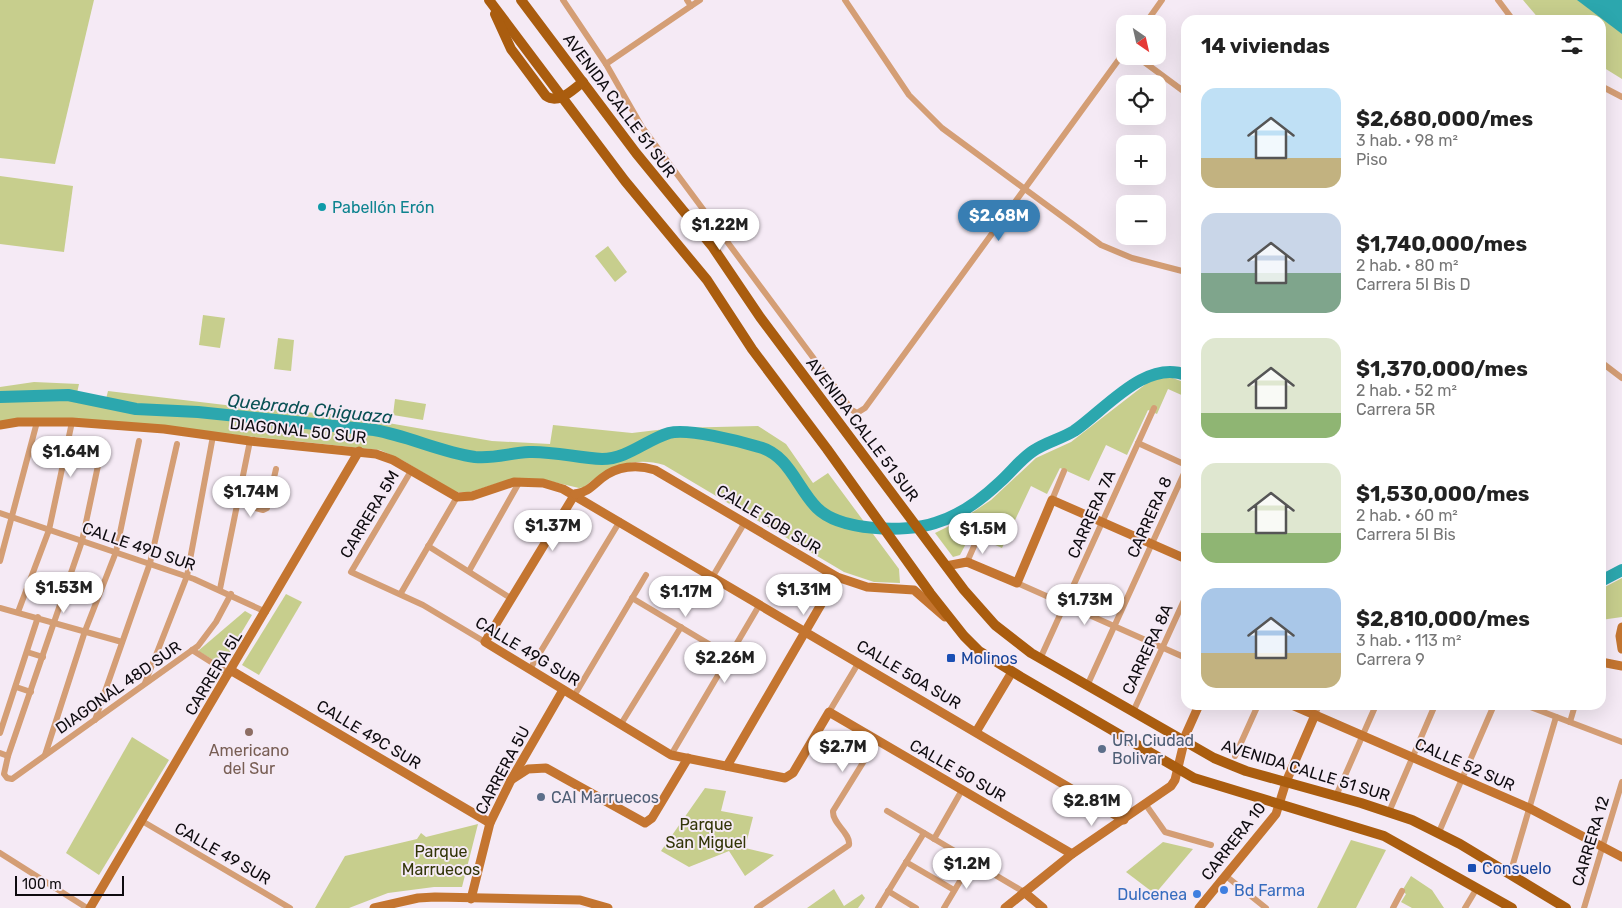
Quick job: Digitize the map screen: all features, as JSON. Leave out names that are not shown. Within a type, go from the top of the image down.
[{"type":"main road","name":"AVENIDA CALLE 51 SUR","points":[[521,0],[636,153],[712,246],[760,317],[972,601],[995,625],[1040,659],[1222,762],[1390,812],[1439,832],[1566,908]]},
{"type":"main road","points":[[490,2],[507,43],[550,99],[562,97],[583,82]]},
{"type":"main road","points":[[562,97],[625,181],[707,280],[752,349],[964,636],[979,651],[1177,769],[1204,783],[1384,836],[1512,908]]},
{"type":"street","points":[[562,0],[606,64],[642,127],[854,412],[865,408],[1116,63]]},
{"type":"street","points":[[606,64],[689,3],[700,0]]},
{"type":"street","points":[[845,0],[909,95],[942,128],[1101,245],[1132,258],[1181,271]]},
{"type":"street","points":[[1151,15],[1162,0]]},
{"type":"street","points":[[1498,0],[1509,15]]},
{"type":"street","points":[[1148,65],[1181,89]]},
{"type":"street","points":[[1606,89],[1622,98]]},
{"type":"street","points":[[1606,366],[1622,378]]},
{"type":"street","name":"CARRERA 7A","points":[[1040,659],[1154,408]]},
{"type":"street","points":[[0,561],[37,422]]},
{"type":"street","points":[[18,612],[49,530],[72,422]]},
{"type":"street","name":"DIAGONAL 50 SUR","points":[[2,425],[72,422],[164,429],[250,441],[359,451],[387,457],[457,497]]},
{"type":"street","points":[[144,684],[187,576],[213,436]]},
{"type":"street","points":[[220,589],[250,441]]},
{"type":"street","points":[[0,753],[8,756],[82,541],[103,442]]},
{"type":"street","points":[[45,755],[85,631],[116,552],[139,442]]},
{"type":"street","points":[[1138,443],[1181,463]]},
{"type":"street","points":[[95,721],[150,563],[177,444]]},
{"type":"street","name":"CARRERA 5L","points":[[89,908],[231,672],[359,451]]},
{"type":"street","name":"CALLE 50B SUR","points":[[575,494],[586,491],[606,475],[621,469],[640,466],[662,473],[837,576],[868,587],[916,591],[964,636]]},
{"type":"street","points":[[237,503],[263,510],[267,508],[276,469]]},
{"type":"street","name":"CARRERA 5M","points":[[351,572],[411,471]]},
{"type":"street","points":[[1017,583],[1064,471]]},
{"type":"street","name":"CARRERA 8","points":[[1087,686],[1181,480]]},
{"type":"street","points":[[469,571],[520,482]]},
{"type":"street","points":[[401,593],[457,497],[472,496],[500,485],[520,482],[550,485],[575,494],[485,642]]},
{"type":"street","name":"CALLE 50A SUR","points":[[575,494],[1124,820]]},
{"type":"street","points":[[1052,500],[1181,557]]},
{"type":"street","name":"CALLE 49D SUR","points":[[0,512],[187,576],[231,594],[266,612]]},
{"type":"street","points":[[530,670],[620,521]]},
{"type":"street","points":[[713,576],[745,522]]},
{"type":"street","points":[[967,562],[979,535]]},
{"type":"street","points":[[428,546],[512,599]]},
{"type":"street","points":[[946,566],[967,562],[1181,656]]},
{"type":"street","name":"CALLE 49G SUR","points":[[351,572],[401,593],[671,754],[785,778],[789,776],[829,712]]},
{"type":"street","points":[[574,696],[646,575]]},
{"type":"street","points":[[727,766],[837,576]]},
{"type":"street","name":"DIAGONAL 48D SUR","points":[[8,756],[4,774],[6,778],[12,779],[192,650],[216,622],[231,594]]},
{"type":"street","points":[[632,598],[729,656]]},
{"type":"street","points":[[671,754],[760,604]]},
{"type":"street","name":"CARRERA 8A","points":[[1133,712],[1181,607]]},
{"type":"street","points":[[0,608],[38,617],[122,642]]},
{"type":"street","points":[[0,733],[38,617]]},
{"type":"street","points":[[621,724],[681,627]]},
{"type":"street","points":[[1622,627],[1620,636],[1622,649]]},
{"type":"street","name":"CALLE 49C SUR","points":[[192,650],[490,823]]},
{"type":"street","points":[[27,652],[43,657]]},
{"type":"street","points":[[829,712],[859,662]]},
{"type":"street","points":[[1606,663],[1622,666]]},
{"type":"street","points":[[976,732],[1012,672]]},
{"type":"street","points":[[16,687],[31,692]]},
{"type":"street","name":"CARRERA 5U","points":[[471,903],[490,823],[511,780],[563,690]]},
{"type":"street","points":[[1005,908],[1072,854],[1146,805],[1171,786],[1184,741],[1197,710]]},
{"type":"street","points":[[1235,756],[1256,710]]},
{"type":"street","name":"CALLE 52 SUR","points":[[1304,710],[1530,808],[1622,857]]},
{"type":"street","name":"CARRERA 10","points":[[1199,908],[1276,814],[1286,782],[1317,710]]},
{"type":"street","points":[[1336,796],[1374,710]]},
{"type":"street","points":[[1390,812],[1433,710]]},
{"type":"street","points":[[1439,832],[1492,710]]},
{"type":"street","points":[[1538,710],[1622,742]]},
{"type":"street","points":[[1570,722],[1574,710]]},
{"type":"street","name":"CALLE 50 SUR","points":[[829,712],[1072,854]]},
{"type":"street","points":[[1510,874],[1556,717]]},
{"type":"street","points":[[757,908],[764,905],[850,843],[832,814],[877,740]]},
{"type":"street","points":[[511,780],[528,770],[546,768],[645,823],[652,818],[688,758]]},
{"type":"street","name":"CARRERA 12","points":[[1584,908],[1622,782]]},
{"type":"street","points":[[934,839],[962,790]]},
{"type":"street","points":[[1146,805],[1165,832],[1211,845]]},
{"type":"street","points":[[887,811],[1024,892],[1043,908]]},
{"type":"street","name":"CALLE 49 SUR","points":[[142,821],[290,908]]},
{"type":"street","points":[[878,908],[924,833]]},
{"type":"street","points":[[0,853],[89,908]]},
{"type":"street","points":[[944,908],[972,861]]},
{"type":"street","points":[[906,862],[954,890]]},
{"type":"street","points":[[1226,876],[1266,908]]},
{"type":"street","points":[[1465,908],[1477,888]]},
{"type":"street","points":[[888,891],[916,908]]},
{"type":"street","points":[[1393,908],[1402,891]]},
{"type":"street","points":[[374,908],[418,898],[471,903],[574,900],[605,907]]},
{"type":"green space","points":[[0,0],[94,0],[55,164],[0,158]]},
{"type":"green space","points":[[1523,0],[1622,0],[1622,79],[1606,69],[1606,15],[1536,15]]},
{"type":"green space","points":[[0,176],[73,186],[64,252],[0,244]]},
{"type":"green space","points":[[608,246],[627,272],[615,282],[595,256]]},
{"type":"green space","points":[[203,315],[225,318],[220,348],[199,345]]},
{"type":"green space","points":[[278,338],[294,340],[291,371],[274,369]]},
{"type":"green space","points":[[1170,377],[1181,381],[1181,395],[1168,389],[1157,414],[1148,410],[1127,455],[1106,445],[1089,481],[1060,468],[1047,494],[1031,486],[1002,548],[971,534],[960,555],[953,557],[935,533],[961,520],[991,500],[1036,458],[1071,442],[1151,380]]},
{"type":"green space","points":[[34,382],[79,384],[77,393],[106,399],[108,391],[242,407],[342,415],[492,441],[550,444],[553,425],[632,433],[674,428],[758,426],[786,444],[813,483],[828,473],[899,569],[900,583],[874,582],[844,572],[664,465],[642,462],[621,465],[602,474],[584,487],[579,488],[545,480],[511,479],[470,492],[456,492],[402,460],[380,450],[199,431],[0,422],[0,387]]},
{"type":"green space","points":[[395,399],[426,404],[423,420],[393,415]]},
{"type":"green space","points":[[1622,578],[1622,617],[1606,619],[1606,586]]},
{"type":"green space","points":[[286,594],[302,602],[259,675],[242,665]]},
{"type":"green space","points":[[245,611],[252,615],[222,665],[198,651]]},
{"type":"green space","points":[[132,737],[169,760],[99,875],[66,853]]},
{"type":"green space","name":"Parque San Miguel","points":[[705,788],[726,791],[721,811],[753,817],[745,848],[774,855],[745,876],[729,851],[689,867],[661,851]]},
{"type":"green space","name":"Parque Marruecos","points":[[478,824],[462,887],[434,887],[388,893],[349,908],[315,908],[345,856],[417,839],[421,833],[426,837]]},
{"type":"green space","points":[[1351,840],[1386,850],[1356,908],[1317,908]]},
{"type":"green space","points":[[1163,842],[1193,849],[1155,894],[1126,872]]},
{"type":"green space","points":[[1411,876],[1432,890],[1444,908],[1412,908],[1401,902],[1406,894],[1402,891]]},
{"type":"green space","points":[[834,889],[844,906],[862,894],[865,898],[858,908],[807,908]]},
{"type":"water","points":[[1577,0],[1622,0],[1622,34],[1606,22],[1606,15],[1597,15]]},
{"type":"waterway","name":"Quebrada Chiguaza","points":[[0,397],[68,395],[136,409],[198,412],[374,430],[400,436],[449,452],[475,457],[495,457],[538,452],[602,459],[611,458],[628,453],[669,433],[688,432],[714,436],[769,451],[778,457],[792,473],[810,500],[827,516],[857,525],[891,529],[922,526],[953,516],[986,495],[1033,451],[1074,431],[1126,389],[1156,374],[1171,372],[1181,374]]},
{"type":"waterway","name":"Quebrada Chiguaza","points":[[1606,578],[1622,570]]},
{"type":"place","name":"Pabellón Erón","points":[[322,207]]},
{"type":"place","name":"Molinos","points":[[951,658]]},
{"type":"place","name":"Americano del Sur","points":[[249,732]]},
{"type":"place","name":"URI Ciudad Bolivar","points":[[1102,749]]},
{"type":"place","name":"CAI Marruecos","points":[[541,797]]},
{"type":"place","name":"Consuelo","points":[[1472,868]]},
{"type":"place","name":"Bd Farma","points":[[1224,890]]},
{"type":"place","name":"Dulcenea","points":[[1197,894]]}]
